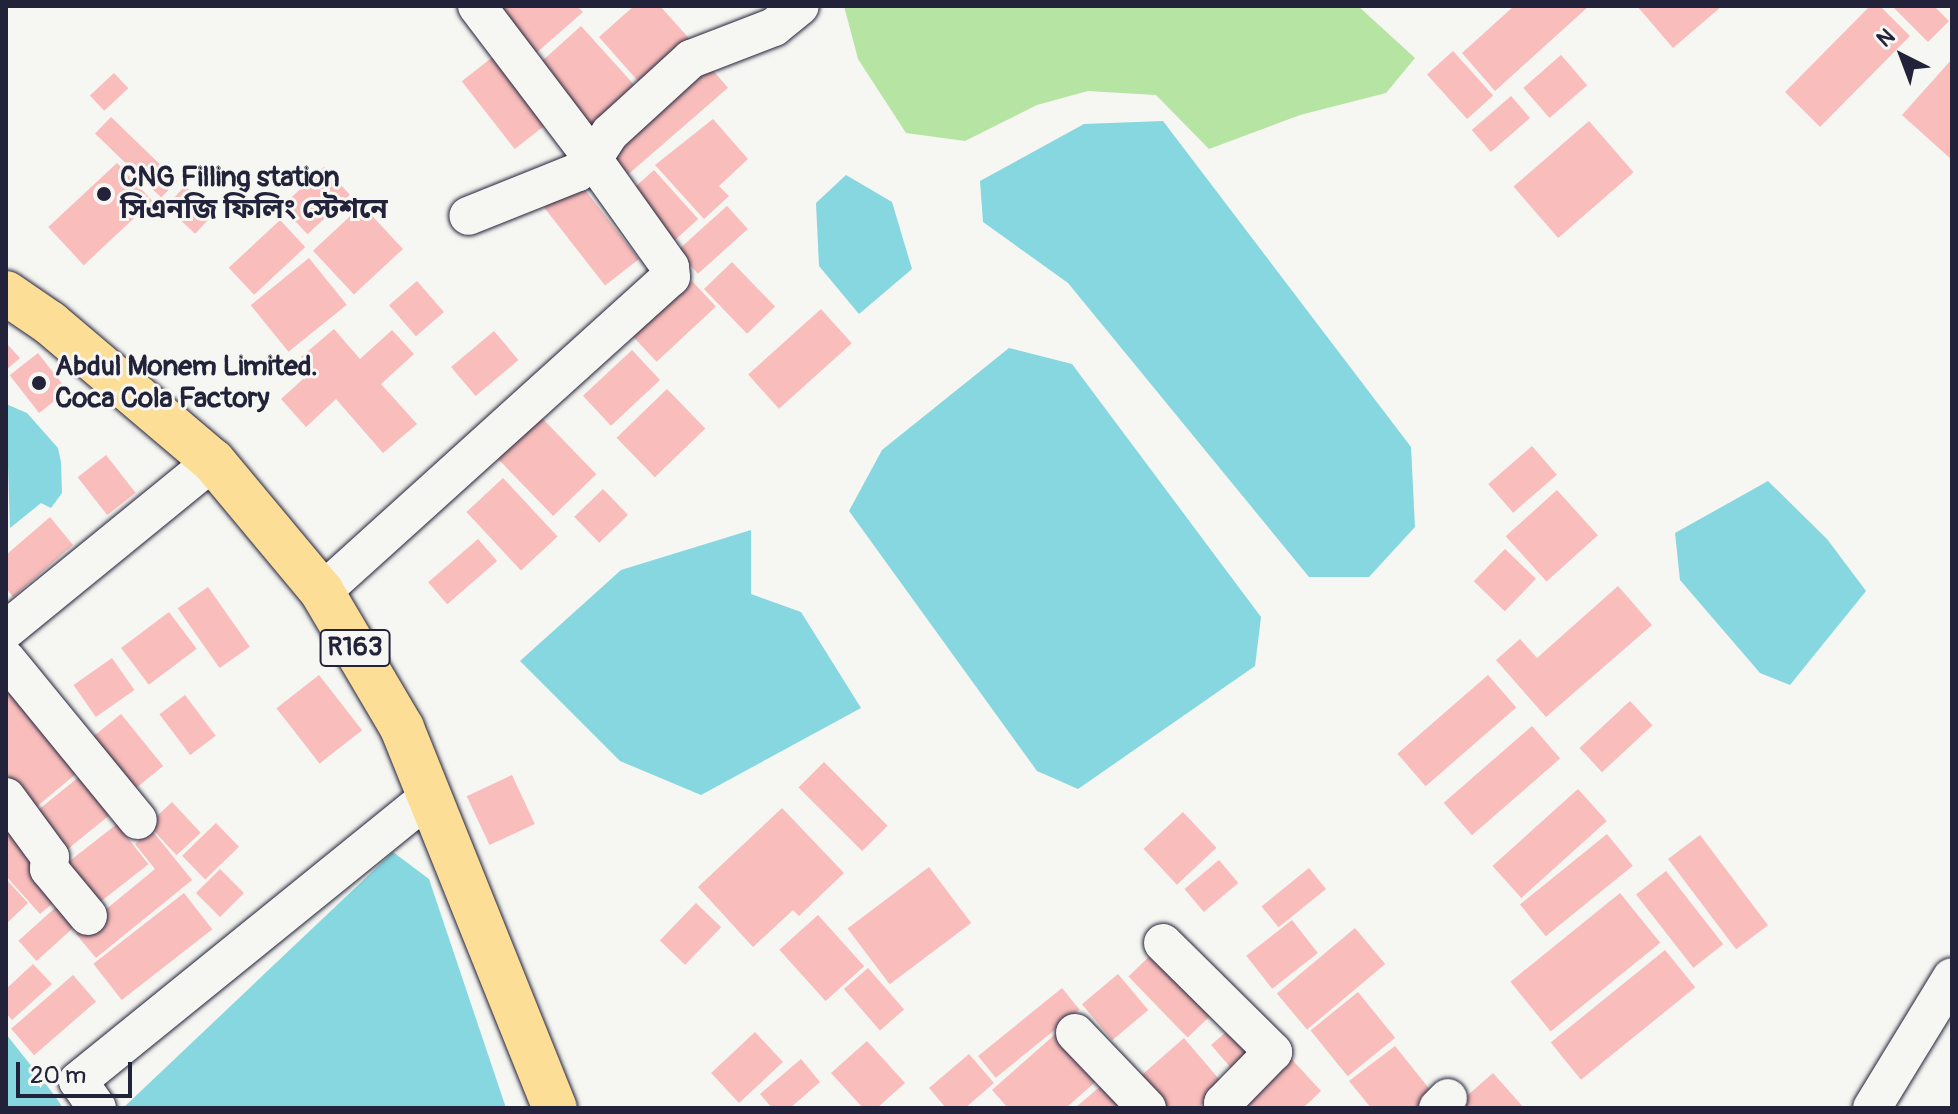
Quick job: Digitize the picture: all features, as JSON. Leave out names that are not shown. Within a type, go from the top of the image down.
[{"type":"main road","name":"R163","points":[[6,293],[50,323],[213,461],[322,592],[402,728],[555,1108]]},
{"type":"street","points":[[322,592],[671,277],[670,267],[593,159],[477,6]]},
{"type":"street","points":[[468,216],[578,172],[593,159],[610,133],[691,59],[774,27],[800,6]]},
{"type":"street","points":[[6,630],[213,461]]},
{"type":"street","points":[[6,659],[138,820]]},
{"type":"street","points":[[6,797],[50,857],[49,869],[88,916]]},
{"type":"street","points":[[97,1108],[78,1081],[429,797]]},
{"type":"street","points":[[1163,943],[1273,1052],[1222,1106]]},
{"type":"street","points":[[1872,1108],[1952,977]]},
{"type":"street","points":[[1075,1033],[1147,1108]]},
{"type":"green space","points":[[844,6],[1358,6],[1415,58],[1386,93],[1300,115],[1209,149],[1156,95],[1088,91],[1037,105],[965,141],[906,133],[858,59]]},
{"type":"water","points":[[1163,121],[1411,447],[1415,527],[1369,577],[1309,577],[1068,283],[983,222],[980,181],[1084,124]]},
{"type":"water","points":[[846,175],[892,202],[912,269],[859,314],[819,266],[816,203]]},
{"type":"water","points":[[1009,348],[1072,364],[1261,617],[1255,666],[1078,789],[1037,771],[849,511],[882,450]]},
{"type":"water","points":[[6,404],[27,413],[58,448],[62,493],[51,508],[41,503],[10,528]]},
{"type":"water","points":[[1768,481],[1827,539],[1866,591],[1790,685],[1760,673],[1680,580],[1675,533]]},
{"type":"water","points":[[751,530],[751,594],[801,612],[861,708],[701,795],[620,761],[520,661],[621,570]]},
{"type":"water","points":[[393,852],[429,879],[506,1108],[123,1108]]},
{"type":"water","points":[[6,1034],[55,1096],[63,1108],[6,1108]]},
{"type":"building","points":[[480,6],[577,6],[583,12],[527,61]]},
{"type":"building","points":[[634,6],[660,6],[695,45],[645,89],[599,37]]},
{"type":"building","points":[[1514,6],[1589,6],[1495,91],[1462,53]]},
{"type":"building","points":[[1637,6],[1722,6],[1673,48]]},
{"type":"building","points":[[1870,6],[1880,6],[1910,36],[1820,127],[1785,92]]},
{"type":"building","points":[[1892,6],[1934,6],[1949,21],[1928,42]]},
{"type":"building","points":[[581,26],[645,97],[597,139],[533,69]]},
{"type":"building","points":[[1453,51],[1493,96],[1467,119],[1427,74]]},
{"type":"building","points":[[498,53],[551,121],[515,149],[462,81]]},
{"type":"building","points":[[1561,55],[1587,85],[1550,118],[1523,88]]},
{"type":"building","points":[[703,59],[728,88],[628,174],[603,146]]},
{"type":"building","points":[[1952,59],[1952,160],[1902,115]]},
{"type":"building","points":[[114,73],[128,88],[104,111],[90,96]]},
{"type":"building","points":[[1511,96],[1530,118],[1491,152],[1472,130]]},
{"type":"building","points":[[111,117],[177,181],[161,197],[95,134]]},
{"type":"building","points":[[713,119],[748,159],[719,186],[729,196],[704,219],[655,165]]},
{"type":"building","points":[[1589,121],[1634,172],[1558,238],[1514,187]]},
{"type":"building","points":[[117,163],[152,201],[84,265],[48,227]]},
{"type":"building","points":[[324,167],[350,195],[307,234],[282,207]]},
{"type":"building","points":[[654,170],[698,219],[671,243],[627,194]]},
{"type":"building","points":[[578,181],[639,259],[605,285],[544,207]]},
{"type":"building","points":[[185,186],[214,213],[195,234],[166,206]]},
{"type":"building","points":[[362,205],[403,249],[354,295],[313,251]]},
{"type":"building","points":[[727,206],[748,229],[698,274],[677,251]]},
{"type":"building","points":[[280,220],[305,247],[254,295],[229,268]]},
{"type":"building","points":[[309,258],[347,305],[288,352],[251,305]]},
{"type":"building","points":[[732,262],[775,307],[747,334],[704,289]]},
{"type":"building","points":[[417,281],[444,312],[416,336],[389,305]]},
{"type":"building","points":[[692,281],[716,307],[657,362],[633,336]]},
{"type":"building","points":[[821,309],[852,343],[779,409],[748,375]]},
{"type":"building","points":[[334,329],[360,359],[392,330],[414,354],[381,384],[417,424],[383,453],[336,399],[306,427],[281,399],[312,371],[301,357]]},
{"type":"building","points":[[494,331],[518,360],[476,396],[451,367]]},
{"type":"building","points":[[6,343],[20,358],[6,370]]},
{"type":"building","points":[[632,350],[660,380],[611,426],[583,396]]},
{"type":"building","name":"Abdul Monem Limited. Coca Cola Factory","points":[[38,353],[68,391],[39,413],[10,375]]},
{"type":"building","points":[[667,389],[705,429],[655,477],[617,438]]},
{"type":"building","points":[[540,416],[596,474],[553,516],[497,458]]},
{"type":"building","points":[[1532,446],[1557,475],[1513,513],[1488,484]]},
{"type":"building","name":"Abdul Monem Limited. Coca Cola Factory","points":[[106,455],[136,493],[107,515],[78,477]]},
{"type":"building","points":[[503,478],[558,537],[521,571],[466,512]]},
{"type":"building","points":[[603,489],[628,515],[599,543],[574,517]]},
{"type":"building","points":[[1557,490],[1598,535],[1547,582],[1506,536]]},
{"type":"building","points":[[50,517],[73,545],[13,597],[6,588],[6,555]]},
{"type":"building","points":[[478,539],[497,561],[447,604],[428,582]]},
{"type":"building","points":[[1505,549],[1536,579],[1505,611],[1474,581]]},
{"type":"building","points":[[1618,586],[1652,625],[1546,717],[1496,660],[1520,639],[1537,658]]},
{"type":"building","points":[[208,587],[250,647],[220,668],[178,608]]},
{"type":"building","points":[[169,612],[197,649],[149,685],[121,648]]},
{"type":"building","points":[[112,658],[134,690],[96,717],[73,685]]},
{"type":"building","points":[[319,675],[362,730],[320,763],[276,708]]},
{"type":"building","points":[[1488,675],[1516,707],[1426,786],[1397,754]]},
{"type":"building","points":[[22,682],[89,763],[35,808],[6,773],[6,695]]},
{"type":"building","points":[[185,695],[216,736],[190,755],[159,714]]},
{"type":"building","points":[[1630,701],[1653,725],[1602,772],[1580,748]]},
{"type":"building","points":[[121,714],[163,766],[132,791],[90,739]]},
{"type":"building","points":[[1532,726],[1560,758],[1472,835],[1444,803]]},
{"type":"building","points":[[824,762],[888,826],[862,851],[799,787]]},
{"type":"building","points":[[85,772],[116,810],[56,859],[25,820]]},
{"type":"building","points":[[512,775],[535,824],[490,845],[467,796]]},
{"type":"building","points":[[1578,789],[1607,821],[1521,898],[1493,866]]},
{"type":"building","points":[[172,802],[201,833],[177,855],[148,825]]},
{"type":"building","points":[[782,808],[844,873],[799,916],[793,910],[753,947],[698,887]]},
{"type":"building","points":[[6,809],[65,893],[40,914],[6,876]]},
{"type":"building","points":[[1183,812],[1216,848],[1177,885],[1144,849]]},
{"type":"building","points":[[216,823],[239,847],[205,879],[182,856]]},
{"type":"building","points":[[117,824],[148,864],[89,911],[57,871]]},
{"type":"building","points":[[151,829],[192,880],[96,958],[76,934],[155,869],[135,844]]},
{"type":"building","points":[[1607,834],[1633,866],[1546,936],[1520,904]]},
{"type":"building","points":[[1700,835],[1768,925],[1736,949],[1668,859]]},
{"type":"building","points":[[1219,860],[1238,883],[1204,912],[1185,889]]},
{"type":"building","points":[[929,867],[971,923],[890,984],[848,928]]},
{"type":"building","points":[[1309,868],[1326,889],[1279,927],[1262,906]]},
{"type":"building","points":[[220,869],[244,893],[220,917],[196,893]]},
{"type":"building","points":[[1666,871],[1723,944],[1693,968],[1636,894]]},
{"type":"building","points":[[6,879],[28,903],[6,924]]},
{"type":"building","points":[[184,893],[212,929],[122,1000],[93,964]]},
{"type":"building","points":[[1620,893],[1660,943],[1551,1031],[1510,982]]},
{"type":"building","points":[[66,898],[84,918],[37,961],[18,941]]},
{"type":"building","points":[[696,903],[721,927],[685,965],[660,940]]},
{"type":"building","points":[[818,915],[864,966],[826,1001],[779,950]]},
{"type":"building","points":[[1292,920],[1318,953],[1272,989],[1246,956]]},
{"type":"building","points":[[1355,928],[1385,964],[1307,1030],[1277,994]]},
{"type":"building","points":[[1158,948],[1217,1009],[1188,1038],[1129,976]]},
{"type":"building","points":[[1665,950],[1695,987],[1581,1080],[1551,1043]]},
{"type":"building","points":[[33,964],[52,984],[12,1020],[6,1013],[6,989]]},
{"type":"building","points":[[868,968],[904,1010],[880,1031],[844,989]]},
{"type":"building","points":[[1118,974],[1148,1010],[1112,1040],[1082,1004]]},
{"type":"building","points":[[73,975],[96,1001],[34,1055],[11,1029]]},
{"type":"building","points":[[1062,988],[1080,1010],[996,1078],[978,1056]]},
{"type":"building","points":[[1358,992],[1395,1038],[1348,1076],[1311,1030]]},
{"type":"building","points":[[1233,1026],[1257,1054],[1235,1073],[1211,1045]]},
{"type":"building","points":[[1060,1030],[1102,1076],[1066,1108],[1008,1108],[992,1090]]},
{"type":"building","points":[[755,1032],[783,1062],[739,1103],[711,1073]]},
{"type":"building","points":[[1184,1038],[1224,1085],[1198,1108],[1159,1108],[1135,1081]]},
{"type":"building","points":[[867,1041],[905,1083],[877,1108],[863,1108],[831,1073]]},
{"type":"building","points":[[1395,1046],[1435,1096],[1419,1108],[1371,1108],[1349,1081]]},
{"type":"building","points":[[1285,1052],[1321,1091],[1303,1108],[1249,1108],[1238,1095]]},
{"type":"building","points":[[969,1054],[994,1083],[965,1108],[946,1108],[929,1088]]},
{"type":"building","points":[[801,1059],[820,1082],[790,1108],[772,1108],[760,1094]]},
{"type":"building","points":[[1493,1073],[1524,1108],[1453,1108]]},
{"type":"building","points":[[1110,1078],[1130,1108],[1075,1108]]},
{"type":"place","name":"CNG Filling station সিএনজি ফিলিং স্টেশনে","points":[[104,194]]},
{"type":"place","name":"Abdul Monem Limited. Coca Cola Factory","points":[[39,383]]}]
